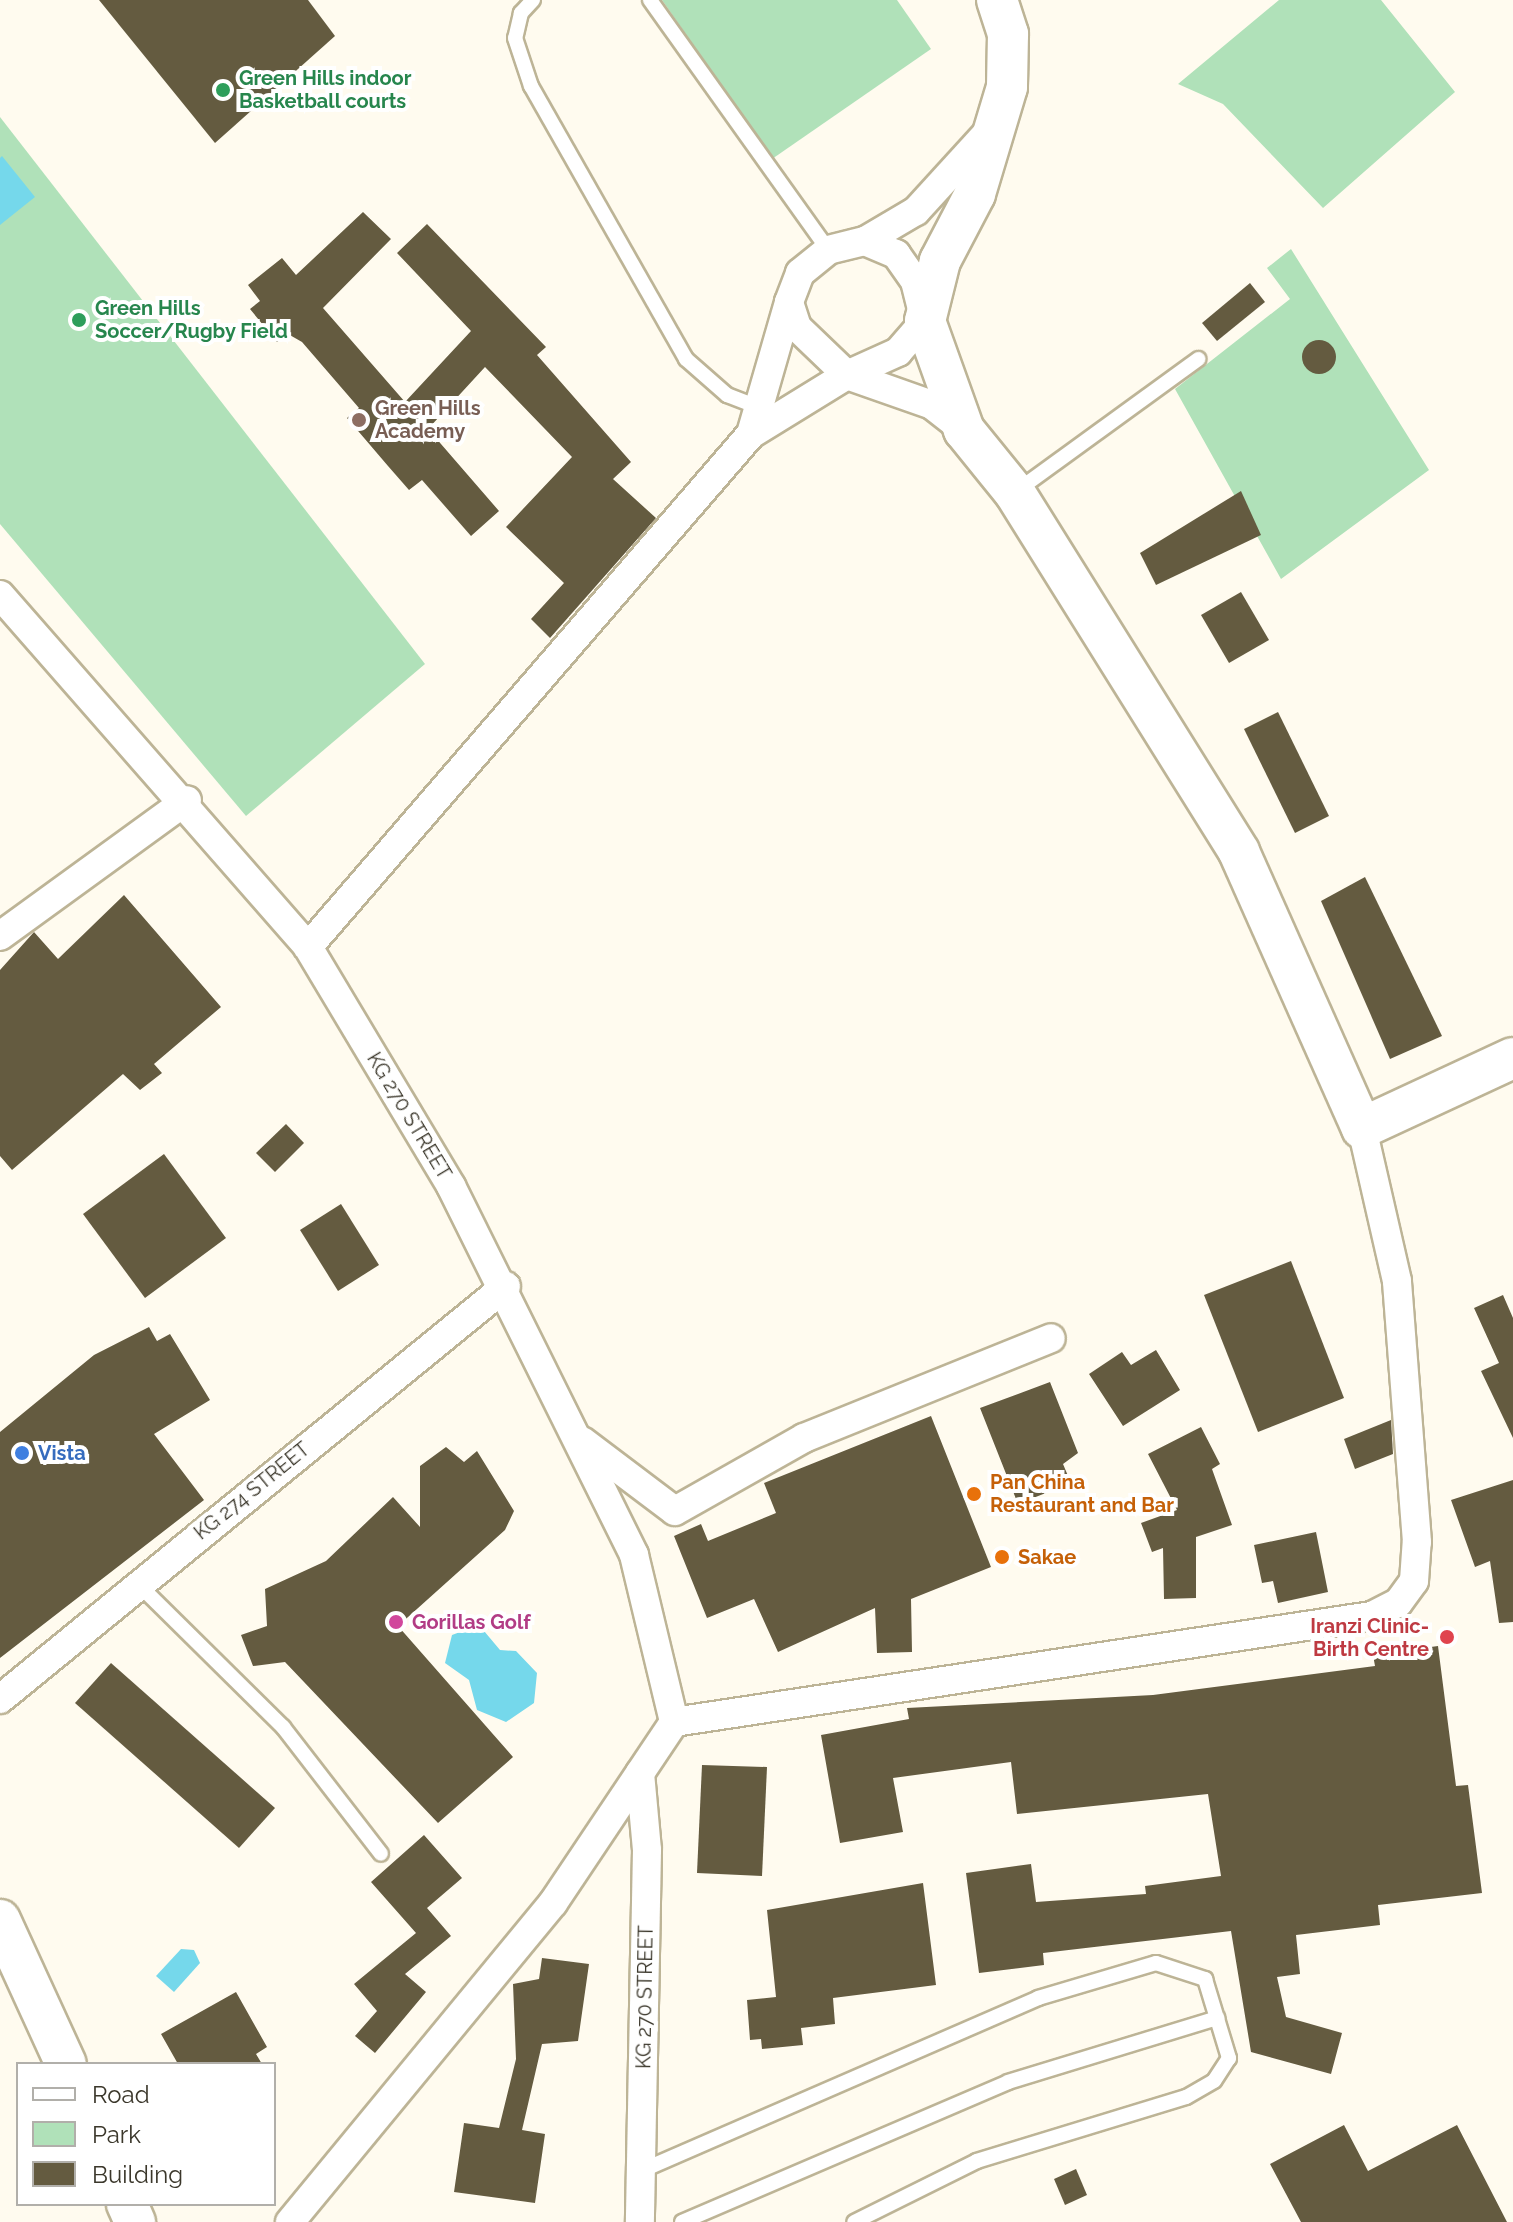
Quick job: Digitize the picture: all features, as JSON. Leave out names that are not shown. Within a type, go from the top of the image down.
[{"type":"street","points":[[308,947],[755,420],[898,352],[925,321],[940,261],[975,194],[1009,59],[997,0]]},
{"type":"street","points":[[755,420],[800,273],[828,250],[865,241],[916,211],[994,125]]},
{"type":"street","points":[[865,241],[896,254],[915,281],[925,321],[964,430]]},
{"type":"street","points":[[290,2222],[553,1903],[674,1722],[1372,1616],[1398,1603],[1414,1581],[1417,1542],[1397,1281],[1362,1128],[1239,852],[1015,493],[964,430],[932,405],[847,375],[809,344],[789,302]]},
{"type":"street","name":"KG 270 STREET","points":[[0,595],[187,800],[308,947],[506,1286],[634,1555],[674,1722]]},
{"type":"street","points":[[0,936],[187,800]]},
{"type":"street","points":[[1362,1128],[1513,1058]]},
{"type":"street","name":"KG 274 STREET","points":[[0,1699],[506,1286]]},
{"type":"street","points":[[579,1439],[675,1511],[804,1438],[1051,1338]]},
{"type":"street","name":"KG 270 STREET","points":[[640,1773],[647,1850],[640,2222]]},
{"type":"street","points":[[0,1920],[65,2062]]},
{"type":"lane","points":[[533,0],[521,13],[515,38],[531,86],[686,359],[755,420]]},
{"type":"lane","points":[[650,0],[828,250]]},
{"type":"lane","points":[[1015,493],[1198,359]]},
{"type":"lane","points":[[138,1584],[283,1727],[381,1854]]},
{"type":"lane","points":[[643,2170],[1038,1998],[1156,1963],[1205,1979],[1229,2058],[1214,2081],[1186,2097],[977,2161],[854,2222]]},
{"type":"lane","points":[[682,2222],[995,2087],[1217,2018]]},
{"type":"green space","points":[[662,0],[897,0],[931,49],[772,159]]},
{"type":"green space","points":[[1279,0],[1381,0],[1455,92],[1323,208],[1223,104],[1178,84]]},
{"type":"green space","name":"Green Hills Soccer/Rugby Field","points":[[0,117],[425,664],[246,816],[0,524]]},
{"type":"green space","points":[[1291,249],[1429,470],[1281,579],[1175,389],[1290,299],[1267,268]]},
{"type":"water","points":[[2,156],[35,197],[0,225],[0,158]]},
{"type":"water","points":[[479,1625],[500,1650],[516,1651],[537,1673],[534,1703],[506,1722],[477,1710],[469,1680],[445,1663],[452,1635]]},
{"type":"water","points":[[181,1949],[194,1950],[200,1963],[174,1992],[156,1976]]},
{"type":"building","name":"Green Hills indoor Basketball courts","points":[[99,0],[308,0],[335,36],[215,143]]},
{"type":"building","points":[[363,212],[391,239],[323,308],[405,402],[471,331],[397,253],[427,224],[546,347],[537,355],[631,462],[613,479],[656,518],[550,638],[531,619],[564,583],[506,527],[572,457],[485,367],[428,429],[499,511],[471,536],[422,480],[409,490],[388,466],[347,418],[359,408],[302,342],[288,334],[277,342],[250,309],[260,301],[248,285],[282,258],[296,275]]},
{"type":"building","points":[[1250,283],[1265,302],[1217,341],[1202,323]]},
{"type":"building","points":[[1319,340],[1331,345],[1336,357],[1331,369],[1319,374],[1307,369],[1302,357],[1307,345]]},
{"type":"building","points":[[1241,491],[1261,535],[1156,585],[1140,553]]},
{"type":"building","points":[[1241,592],[1269,640],[1229,663],[1201,615]]},
{"type":"building","points":[[1278,712],[1329,816],[1295,833],[1244,729]]},
{"type":"building","points":[[1365,877],[1442,1036],[1390,1059],[1321,901]]},
{"type":"building","points":[[124,895],[221,1007],[154,1064],[162,1073],[140,1090],[123,1074],[12,1170],[0,1156],[0,970],[34,932],[58,959]]},
{"type":"building","points":[[286,1124],[304,1143],[275,1172],[256,1153]]},
{"type":"building","points":[[164,1154],[226,1238],[145,1298],[83,1214]]},
{"type":"building","points":[[341,1204],[379,1265],[338,1291],[300,1230]]},
{"type":"building","points":[[1291,1261],[1344,1398],[1258,1432],[1204,1295]]},
{"type":"building","points":[[1503,1295],[1513,1318],[1513,1438],[1481,1371],[1499,1363],[1474,1308]]},
{"type":"building","points":[[149,1327],[157,1341],[170,1334],[210,1400],[154,1434],[204,1500],[0,1658],[0,1432],[94,1355]]},
{"type":"building","points":[[1156,1350],[1180,1390],[1123,1426],[1089,1374],[1122,1352],[1131,1365]]},
{"type":"building","points":[[1050,1382],[1078,1453],[1063,1464],[1071,1483],[1018,1504],[980,1408]]},
{"type":"building","points":[[931,1416],[991,1567],[911,1599],[912,1652],[877,1653],[875,1608],[778,1652],[754,1599],[707,1618],[674,1536],[701,1524],[708,1541],[776,1513],[764,1483]]},
{"type":"building","points":[[1391,1420],[1393,1454],[1355,1469],[1344,1439]]},
{"type":"building","points":[[1201,1427],[1220,1464],[1212,1469],[1232,1525],[1196,1537],[1196,1598],[1164,1599],[1163,1548],[1152,1552],[1141,1523],[1177,1510],[1148,1454]]},
{"type":"building","points":[[446,1447],[464,1462],[477,1451],[514,1511],[505,1530],[398,1626],[513,1757],[438,1823],[285,1662],[253,1666],[241,1635],[267,1626],[265,1589],[326,1561],[393,1497],[420,1527],[420,1466]]},
{"type":"building","points":[[1513,1480],[1513,1622],[1499,1623],[1490,1561],[1475,1567],[1451,1500]]},
{"type":"building","points":[[1316,1532],[1328,1592],[1278,1603],[1273,1581],[1262,1583],[1254,1545]]},
{"type":"building","points":[[1438,1646],[1456,1786],[1468,1785],[1482,1893],[1378,1905],[1380,1925],[1296,1935],[1300,1974],[1277,1977],[1286,2017],[1342,2033],[1331,2074],[1251,2052],[1231,1931],[1043,1953],[1044,1965],[979,1973],[966,1873],[1031,1864],[1036,1902],[1146,1894],[1145,1886],[1221,1876],[1208,1794],[1017,1814],[1011,1762],[893,1778],[903,1832],[840,1843],[821,1735],[909,1719],[907,1708],[1153,1695],[1375,1666],[1373,1655]]},
{"type":"building","points":[[111,1663],[275,1808],[239,1848],[75,1703]]},
{"type":"building","points":[[702,1765],[767,1767],[762,1876],[697,1873]]},
{"type":"building","points":[[424,1835],[462,1878],[427,1908],[451,1936],[405,1974],[426,1992],[375,2053],[355,2036],[377,2011],[354,1984],[416,1933],[371,1882]]},
{"type":"building","points":[[923,1883],[936,1985],[833,1998],[835,2024],[801,2028],[803,2045],[762,2049],[761,2039],[750,2040],[747,2000],[776,1997],[767,1910]]},
{"type":"building","points":[[542,1958],[589,1964],[578,2041],[542,2044],[522,2130],[545,2134],[535,2203],[454,2192],[464,2123],[499,2128],[516,2059],[513,1984],[539,1979]]},
{"type":"building","points":[[236,1992],[267,2047],[256,2054],[261,2062],[177,2062],[161,2034]]},
{"type":"building","points":[[1344,2125],[1368,2171],[1457,2125],[1507,2222],[1301,2222],[1270,2164]]},
{"type":"building","points":[[1076,2169],[1087,2195],[1065,2205],[1054,2179]]},
{"type":"place","name":"Green Hills indoor Basketball courts","points":[[223,90]]},
{"type":"place","name":"Green Hills Soccer/Rugby Field","points":[[79,320]]},
{"type":"place","name":"Green Hills Academy","points":[[359,420]]},
{"type":"place","name":"Vista","points":[[22,1453]]},
{"type":"place","name":"Pan China Restaurant and Bar","points":[[974,1494]]},
{"type":"place","name":"Sakae","points":[[1002,1557]]},
{"type":"place","name":"Gorillas Golf","points":[[396,1622]]},
{"type":"place","name":"Iranzi Clinic- Birth Centre","points":[[1447,1637]]}]
